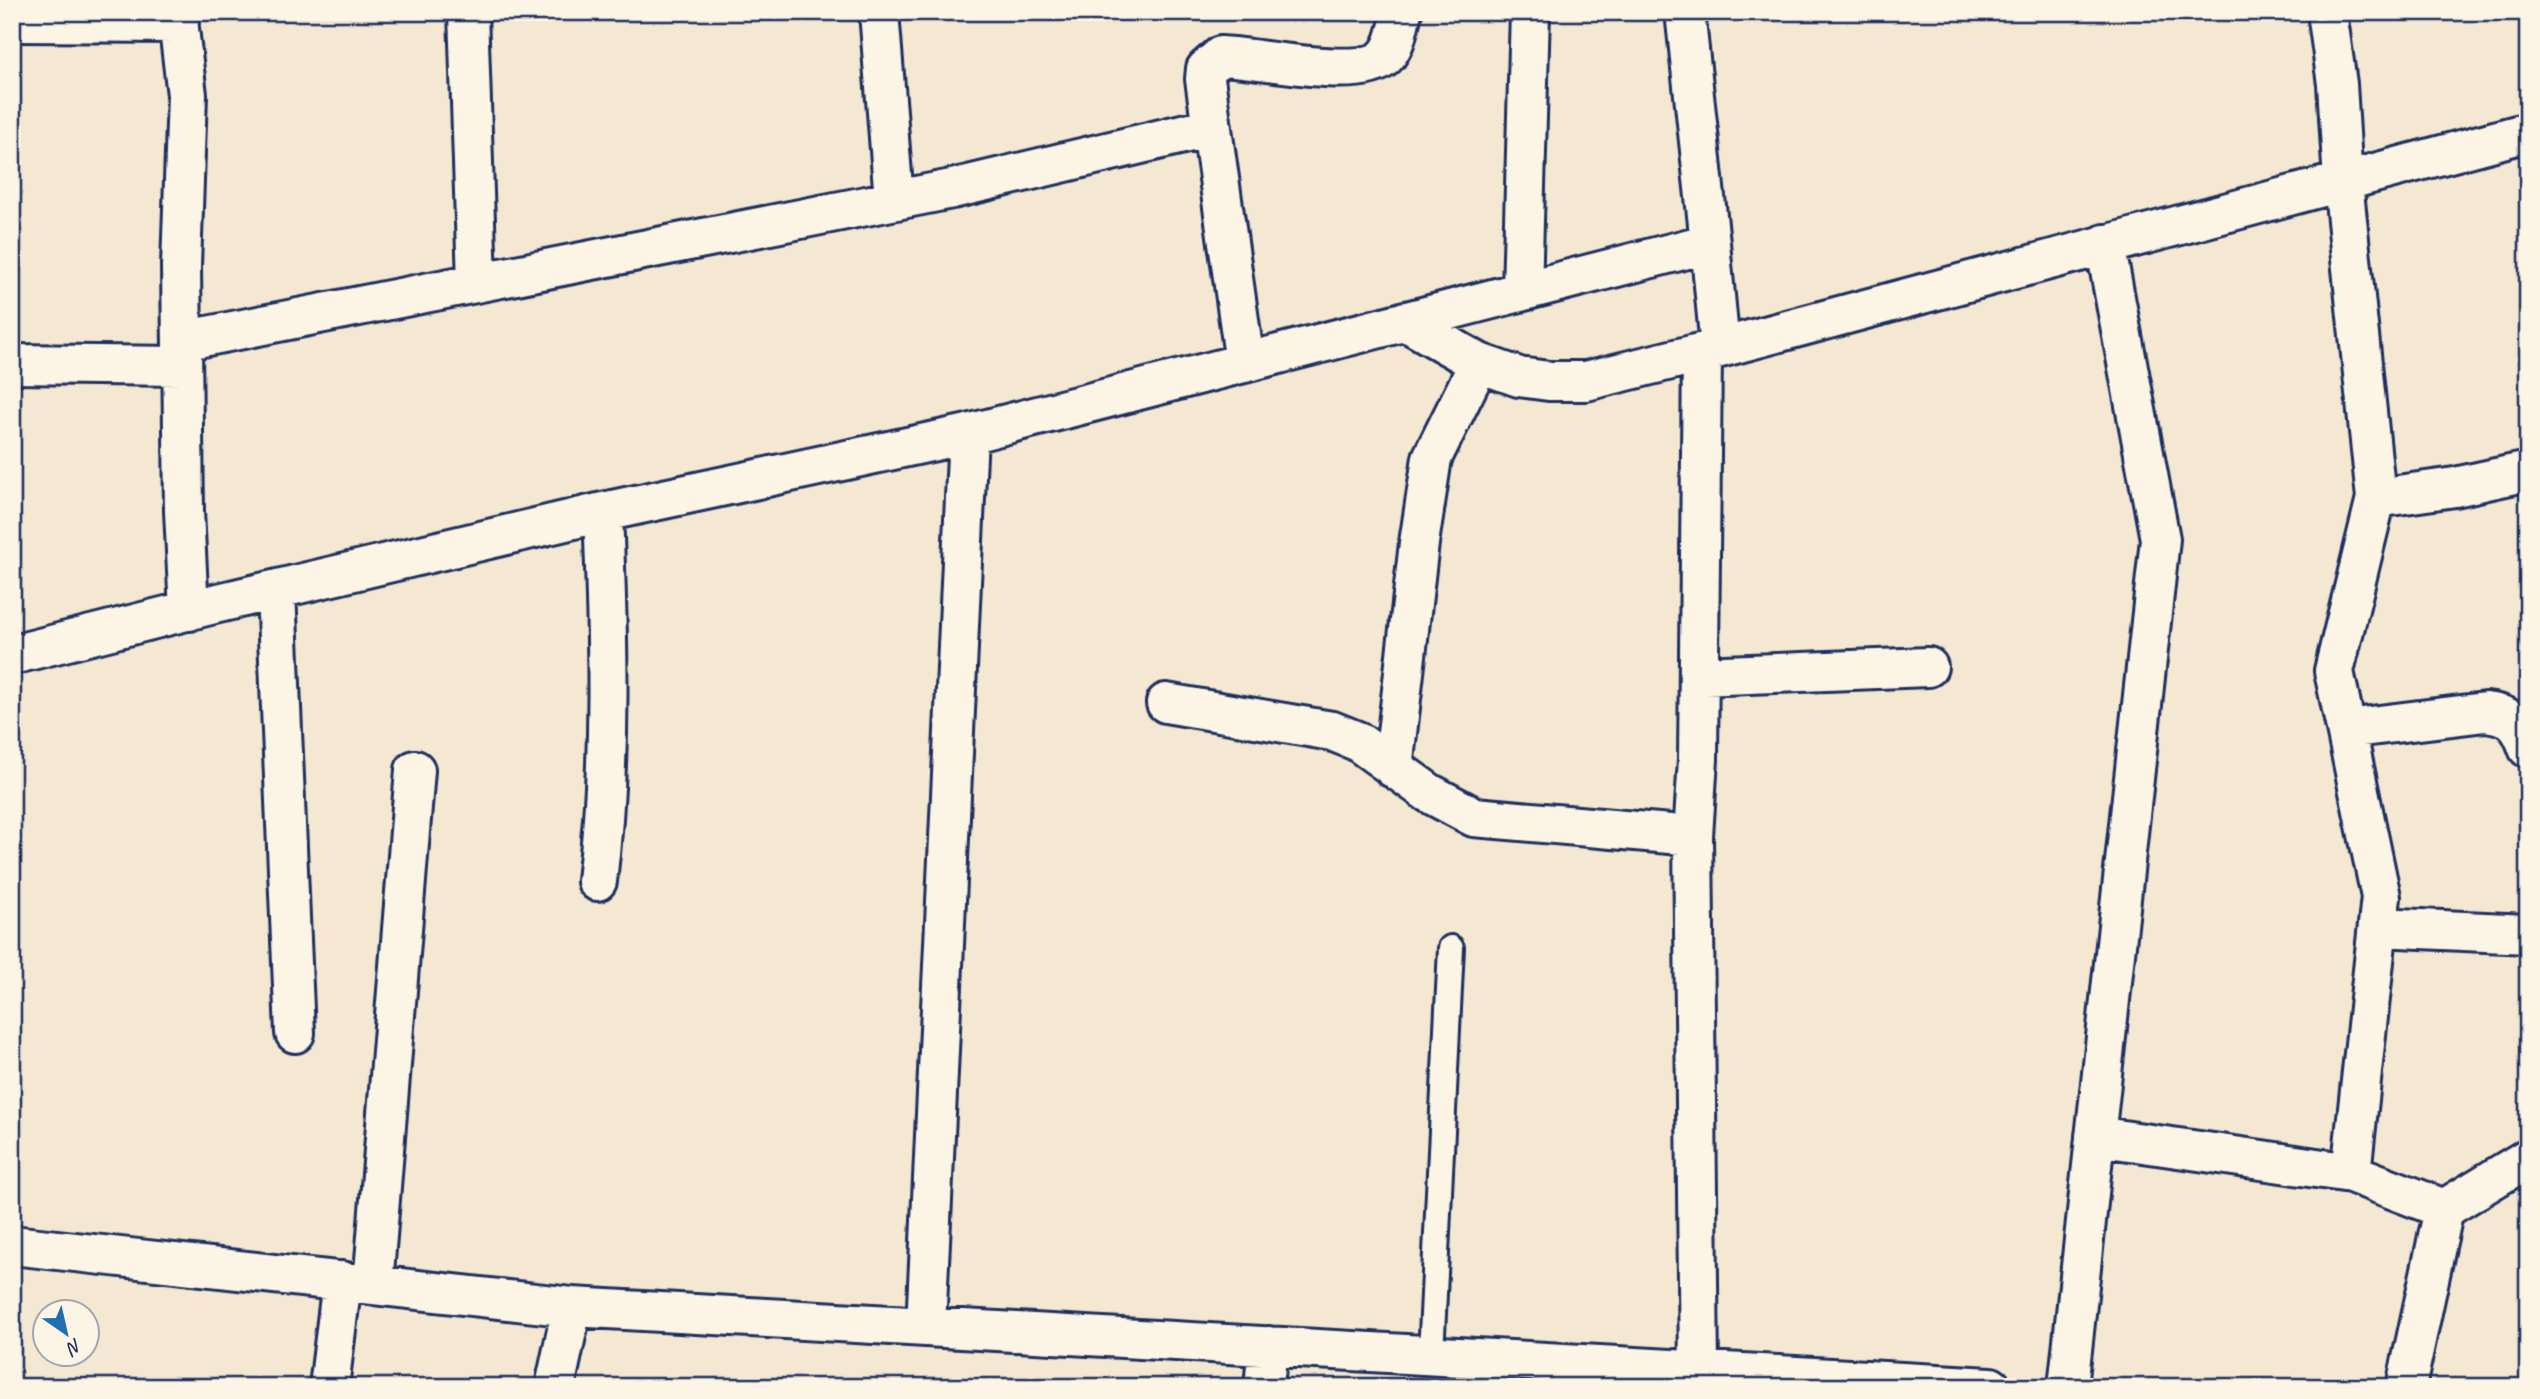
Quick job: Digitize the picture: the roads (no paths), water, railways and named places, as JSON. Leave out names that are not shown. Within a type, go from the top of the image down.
[{"type":"street","points":[[468,12],[477,282]]},
{"type":"street","points":[[879,12],[894,200]]},
{"type":"street","points":[[1245,363],[1205,79],[1206,69],[1221,56],[1345,69],[1375,65],[1386,56],[1395,41],[1402,12]]},
{"type":"street","points":[[1522,291],[1530,12]]},
{"type":"street","points":[[1685,12],[1710,243],[1711,351],[1698,759],[1693,836],[1699,1370]]},
{"type":"street","points":[[2327,12],[2337,84],[2343,182],[2376,498],[2334,671],[2381,897],[2351,1173]]},
{"type":"street","points":[[12,22],[178,18],[187,95],[181,266],[184,511],[189,611]]},
{"type":"street","points":[[12,364],[182,353],[477,282],[991,181],[1212,127]]},
{"type":"street","points":[[1405,321],[1479,363],[1519,377],[1549,381],[1586,381],[1711,351],[2528,132]]},
{"type":"street","points":[[12,654],[603,512],[968,434],[1710,243]]},
{"type":"street","points":[[2068,1387],[2160,539],[2105,244]]},
{"type":"street","points":[[1393,768],[1419,543],[1432,458],[1479,363]]},
{"type":"street","points":[[926,1327],[968,434]]},
{"type":"street","points":[[2376,498],[2455,487],[2528,471]]},
{"type":"street","points":[[597,881],[605,814],[609,692],[603,512]]},
{"type":"street","points":[[276,591],[295,1033]]},
{"type":"street","points":[[1699,676],[1928,667]]},
{"type":"street","points":[[1166,703],[1332,731],[1357,741],[1429,793],[1474,817],[1693,836]]},
{"type":"street","points":[[2346,729],[2485,712],[2502,713],[2516,725],[2528,748]]},
{"type":"street","points":[[329,1387],[358,1283],[415,771]]},
{"type":"street","points":[[2378,927],[2528,933]]},
{"type":"street","points":[[2095,1136],[2351,1173],[2444,1209]]},
{"type":"street","points":[[2406,1387],[2444,1209],[2528,1158]]},
{"type":"street","points":[[12,1245],[572,1307],[1991,1387]]},
{"type":"street","points":[[555,1387],[572,1307]]},
{"type":"street","points":[[1264,1387],[1268,1346]]},
{"type":"lane","points":[[1431,1355],[1451,948]]}]
